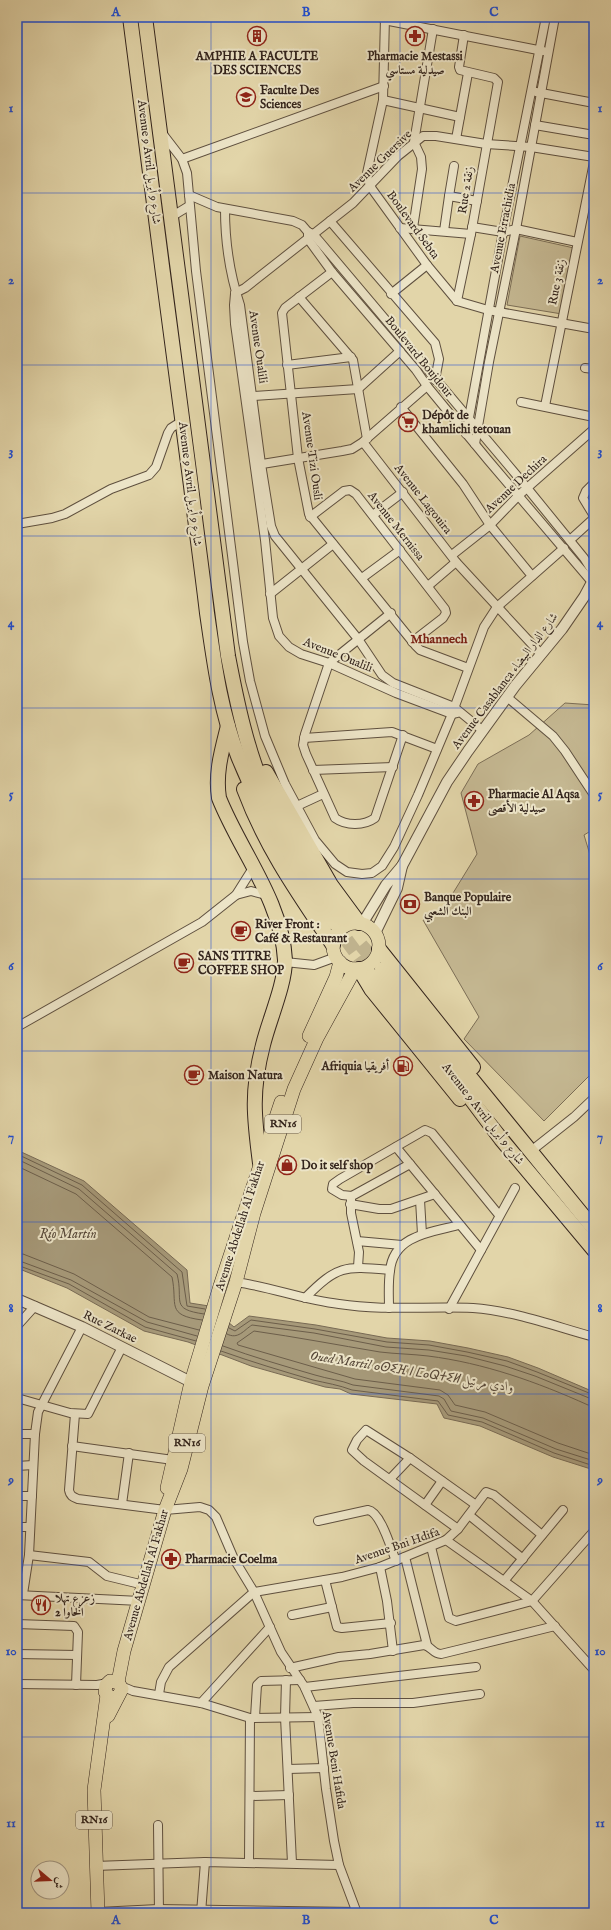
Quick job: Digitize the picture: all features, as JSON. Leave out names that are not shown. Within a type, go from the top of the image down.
[{"type":"highway","name":"Avenue 9 Avril شارع 9 أبريل","points":[[130,17],[214,663],[228,726],[238,755],[266,817],[284,849],[338,921],[277,815],[261,782],[246,732],[228,656],[145,17]]},
{"type":"highway","points":[[228,726],[219,765],[217,785],[224,811],[266,895],[282,933],[285,962],[278,995],[263,1044],[256,1076],[254,1108],[260,1162]]},
{"type":"highway","points":[[246,732],[251,738],[268,777],[330,885],[360,923]]},
{"type":"highway","points":[[238,755],[242,784],[256,820],[281,867],[336,955]]},
{"type":"highway","points":[[379,949],[499,1102],[510,1128]]},
{"type":"highway","points":[[357,969],[434,1069],[468,1109],[501,1139]]},
{"type":"highway","name":"Avenue 9 Avril شارع 9 أبريل","points":[[594,1229],[531,1151],[377,973],[501,1139],[594,1250]]},
{"type":"main road","points":[[360,923],[375,933],[378,940],[379,949]]},
{"type":"main road","name":"RN16","points":[[336,955],[336,935],[343,927],[360,923]]},
{"type":"main road","name":"RN16","points":[[357,969],[371,963],[375,959],[379,949]]},
{"type":"main road","points":[[336,955],[349,968],[357,969]]},
{"type":"main road","name":"Avenue Abdellah Al Fakhar","points":[[166,1504],[167,1488],[173,1460],[196,1384],[220,1286],[287,1083],[336,977],[336,955]]},
{"type":"main road","name":"Avenue Abdellah Al Fakhar","points":[[98,1912],[95,1866],[94,1790],[103,1727],[124,1651],[140,1601],[166,1504],[181,1470],[196,1384],[236,1280],[254,1213],[294,1088],[317,1038],[357,969]]},
{"type":"street","name":"Avenue Errachidia","points":[[466,434],[488,310],[546,17]]},
{"type":"street","name":"Avenue Errachidia","points":[[475,444],[555,17]]},
{"type":"street","points":[[384,19],[548,52]]},
{"type":"street","name":"Boulevard Sebta","points":[[384,19],[383,100],[367,176],[370,185],[400,228],[427,265],[457,301]]},
{"type":"street","points":[[413,228],[422,163],[414,142],[433,29]]},
{"type":"street","points":[[456,139],[468,73],[460,70],[459,67],[464,35]]},
{"type":"street","name":"Rue 2 زنقة","points":[[457,301],[472,230],[498,82],[494,78],[468,73]]},
{"type":"street","points":[[182,160],[384,86]]},
{"type":"street","points":[[532,90],[540,93],[594,103]]},
{"type":"street","points":[[383,100],[460,117]]},
{"type":"street","points":[[535,125],[594,135]]},
{"type":"street","points":[[160,131],[186,167],[197,278],[246,664],[265,736],[285,784],[315,840],[335,864],[347,872],[362,874],[372,873],[382,866],[394,847],[437,749],[484,627],[498,607],[564,548]]},
{"type":"street","name":"Avenue Guersive","points":[[235,293],[245,288],[310,235],[359,198],[370,185],[414,142],[426,136],[521,148],[531,147],[594,158]]},
{"type":"street","name":"Rue 3 زنقة","points":[[545,406],[594,162]]},
{"type":"street","points":[[444,231],[454,166]]},
{"type":"street","points":[[189,195],[210,205],[225,209],[293,222],[302,225],[310,235]]},
{"type":"street","points":[[449,196],[477,201]]},
{"type":"street","points":[[171,217],[190,206]]},
{"type":"street","name":"Avenue Oualili","points":[[225,209],[235,293],[235,324],[257,465],[270,526],[274,536]]},
{"type":"street","points":[[330,221],[391,294],[435,343],[439,359],[435,380]]},
{"type":"street","points":[[400,228],[444,231],[472,230],[503,232],[516,229],[577,242]]},
{"type":"street","name":"Boulevard Boujdour","points":[[310,235],[332,272],[416,370],[466,434],[593,582]]},
{"type":"street","name":"Boulevard Boujdour","points":[[310,235],[477,428],[570,540],[584,558],[593,582]]},
{"type":"street","points":[[391,294],[427,265]]},
{"type":"street","name":"Avenue Tizi Ousli","points":[[332,272],[286,308],[282,313],[298,458],[310,518],[334,544],[420,650],[468,668]]},
{"type":"street","name":"Avenue Oualili","points":[[235,293],[240,305],[253,396],[257,465],[270,594],[275,625],[279,636],[284,642],[301,654],[329,663],[373,683],[453,710]]},
{"type":"street","points":[[300,297],[351,357],[354,364],[365,440]]},
{"type":"street","points":[[457,301],[488,310],[594,329]]},
{"type":"street","points":[[253,396],[358,389],[400,351]]},
{"type":"street","points":[[287,365],[351,357]]},
{"type":"street","points":[[585,368],[594,369]]},
{"type":"street","points":[[257,465],[347,450],[365,440],[401,407],[427,386]]},
{"type":"street","points":[[521,402],[594,417]]},
{"type":"street","points":[[401,407],[463,484],[490,525],[532,576]]},
{"type":"street","points":[[17,524],[59,516],[111,489],[150,475],[156,467],[168,433],[176,424],[182,421]]},
{"type":"street","name":"Avenue Dechira","points":[[428,586],[519,495],[594,429]]},
{"type":"street","name":"Avenue Lagouira","points":[[365,440],[454,559],[541,654]]},
{"type":"street","points":[[570,540],[588,524],[594,516],[583,498],[588,488],[594,483]]},
{"type":"street","name":"Avenue Mernissa","points":[[310,518],[347,490],[356,494],[445,609],[446,613],[442,618],[412,642]]},
{"type":"street","points":[[373,515],[403,492]]},
{"type":"street","points":[[265,540],[274,536],[358,639],[382,675],[373,683]]},
{"type":"street","points":[[270,594],[334,544]]},
{"type":"street","points":[[362,578],[400,550]]},
{"type":"street","name":"Avenue Casablanca شارع الدار البيضاء","points":[[360,923],[386,885],[402,866],[447,782],[482,730],[562,629],[593,582]]},
{"type":"street","points":[[390,613],[329,663],[304,738],[304,749],[331,813],[338,821],[357,824],[370,821],[375,818],[403,735]]},
{"type":"street","name":"Avenue Oualili","points":[[382,675],[393,683],[453,710]]},
{"type":"street","points":[[507,697],[553,736],[565,751],[594,795]]},
{"type":"street","points":[[453,710],[461,712],[482,730]]},
{"type":"street","points":[[304,738],[383,732],[403,735],[437,749]]},
{"type":"street","points":[[313,770],[393,767]]},
{"type":"street","points":[[297,806],[323,794]]},
{"type":"street","name":"Avenue Casablanca شارع الدار البيضاء","points":[[375,933],[397,888],[402,866]]},
{"type":"street","points":[[17,1026],[191,930],[236,895],[253,868]]},
{"type":"street","points":[[236,895],[251,891],[266,895]]},
{"type":"street","points":[[285,962],[314,965],[336,955]]},
{"type":"street","points":[[531,1151],[574,1117],[594,1098]]},
{"type":"street","points":[[435,1194],[391,1208],[379,1209],[351,1200],[347,1196],[335,1192],[332,1189],[333,1184],[421,1131],[429,1131],[500,1215]]},
{"type":"street","points":[[396,1147],[481,1250]]},
{"type":"street","points":[[351,1200],[410,1164]]},
{"type":"street","points":[[449,1308],[515,1188]]},
{"type":"street","points":[[351,1200],[357,1241],[358,1268]]},
{"type":"street","points":[[420,1200],[422,1234]]},
{"type":"street","points":[[389,1308],[390,1270],[395,1252],[414,1237],[459,1225]]},
{"type":"street","points":[[357,1241],[402,1245]]},
{"type":"street","points":[[305,1298],[324,1279],[333,1273],[344,1269],[358,1268],[390,1270]]},
{"type":"street","points":[[236,1280],[305,1298],[339,1304],[389,1308],[472,1308],[516,1315],[594,1337]]},
{"type":"street","points":[[236,1280],[256,1285]]},
{"type":"street","name":"Rue Zarkae","points":[[17,1299],[82,1327],[196,1384]]},
{"type":"street","points":[[17,1326],[34,1306]]},
{"type":"street","points":[[82,1327],[38,1412],[33,1465],[29,1555],[20,1595],[140,1601]]},
{"type":"street","points":[[17,1398],[42,1406],[85,1415],[90,1412],[122,1347]]},
{"type":"street","points":[[75,1414],[68,1490],[70,1494],[78,1500],[122,1504],[166,1504]]},
{"type":"street","points":[[458,1529],[364,1461],[352,1450],[357,1440],[366,1430],[410,1458],[476,1505]]},
{"type":"street","points":[[17,1434],[35,1434]]},
{"type":"street","points":[[72,1446],[173,1460]]},
{"type":"street","points":[[122,1504],[129,1453]]},
{"type":"street","points":[[390,1479],[410,1458]]},
{"type":"street","points":[[17,1466],[33,1465]]},
{"type":"street","points":[[424,1505],[442,1480]]},
{"type":"street","points":[[446,1540],[458,1529],[484,1493],[491,1493],[542,1535]]},
{"type":"street","points":[[17,1496],[32,1496]]},
{"type":"street","name":"Avenue Beni Hafida","points":[[166,1504],[200,1507],[213,1513],[234,1559],[254,1592],[281,1652],[290,1668],[305,1688],[314,1706],[318,1717],[326,1789],[339,1865],[357,1912]]},
{"type":"street","points":[[318,1521],[368,1510],[373,1511],[379,1518],[396,1561]]},
{"type":"street","points":[[504,1580],[563,1510]]},
{"type":"street","points":[[469,1515],[523,1559]]},
{"type":"street","points":[[17,1527],[30,1527]]},
{"type":"street","points":[[431,1547],[450,1620],[456,1621],[532,1601],[594,1531]]},
{"type":"street","name":"Avenue Bni Hdifa","points":[[254,1592],[326,1580],[380,1567],[446,1540],[532,1601],[594,1670]]},
{"type":"street","points":[[29,1555],[89,1562],[107,1576],[144,1585]]},
{"type":"street","points":[[405,1557],[427,1645],[434,1653],[441,1654],[555,1626]]},
{"type":"street","points":[[380,1567],[391,1623],[393,1651]]},
{"type":"street","points":[[326,1580],[336,1625],[339,1628],[391,1623]]},
{"type":"street","points":[[159,1694],[161,1682],[169,1667],[254,1592]]},
{"type":"street","points":[[292,1615],[332,1607]]},
{"type":"street","points":[[17,1624],[74,1626],[78,1632],[76,1685]]},
{"type":"street","points":[[201,1703],[270,1626]]},
{"type":"street","points":[[290,1668],[339,1657],[393,1651],[427,1645]]},
{"type":"street","points":[[17,1654],[77,1655]]},
{"type":"street","points":[[305,1688],[476,1667]]},
{"type":"street","points":[[249,1862],[253,1718],[259,1682],[264,1680],[300,1680]]},
{"type":"street","points":[[286,1680],[285,1717],[292,1863]]},
{"type":"street","points":[[17,1684],[76,1685],[159,1694],[201,1703],[253,1718],[318,1717]]},
{"type":"street","points":[[314,1706],[413,1703],[480,1694]]},
{"type":"street","points":[[288,1769],[324,1768]]},
{"type":"street","points":[[250,1796],[289,1795]]},
{"type":"street","points":[[158,1824],[158,1911]]},
{"type":"street","points":[[95,1866],[205,1862],[339,1865]]},
{"type":"street","points":[[201,1912],[205,1862]]},
{"type":"street","points":[[98,1912],[357,1912]]},
{"type":"shaded area","points":[[520,236],[574,248],[562,314],[507,305]]},
{"type":"shaded area","points":[[565,703],[594,705],[594,829],[584,835],[594,868],[594,1071],[544,1121],[464,1039],[479,1017],[423,920],[442,911],[477,854],[461,793],[478,764],[529,735]]},
{"type":"water","name":"Río Martín","points":[[17,1150],[84,1181],[187,1270],[190,1303],[209,1306],[234,1327],[249,1316],[316,1325],[387,1338],[430,1341],[508,1357],[594,1392],[594,1470],[553,1457],[480,1426],[444,1418],[437,1404],[351,1394],[340,1389],[325,1387],[251,1366],[188,1342],[144,1331],[67,1288],[17,1268]]},
{"type":"tunnel","points":[[334,923],[373,976]]},
{"type":"tunnel","points":[[361,945],[382,969]]},
{"type":"place","name":"AMPHIE A FACULTE DES SCIENCES","points":[[257,36]]},
{"type":"place","name":"Pharmacie Mestassi صيدلية مستاسي","points":[[415,36]]},
{"type":"place","name":"Faculte Des Sciences","points":[[246,97]]},
{"type":"place","name":"Dépôt de khamlichi tetouan","points":[[408,422]]},
{"type":"place","name":"Pharmacie Al Aqsa صيدلية الأقصى","points":[[474,801]]},
{"type":"place","name":"Banque Populaire البنك الشعبي","points":[[410,904]]},
{"type":"place","name":"River Front : Café & Restaurant","points":[[241,931]]},
{"type":"place","name":"SANS TITRE COFFEE SHOP","points":[[184,963]]},
{"type":"place","name":"Afriquia أفريقيا","points":[[403,1066]]},
{"type":"place","name":"Maison Natura","points":[[194,1075]]},
{"type":"place","name":"Do it self shop","points":[[287,1165]]},
{"type":"place","name":"Pharmacie Coelma","points":[[171,1559]]},
{"type":"place","name":"زعزع تهلا الخاوا 2","points":[[41,1605]]},
{"type":"district","name":"Mhannech","points":[[439,639]]},
{"type":"water label","name":"Oued Martil ⴰⵙⵉⴼ ⵏ ⵎⴰⵕⵜⵉⵍ وادي مرتيل","points":[[412,1372]]}]
